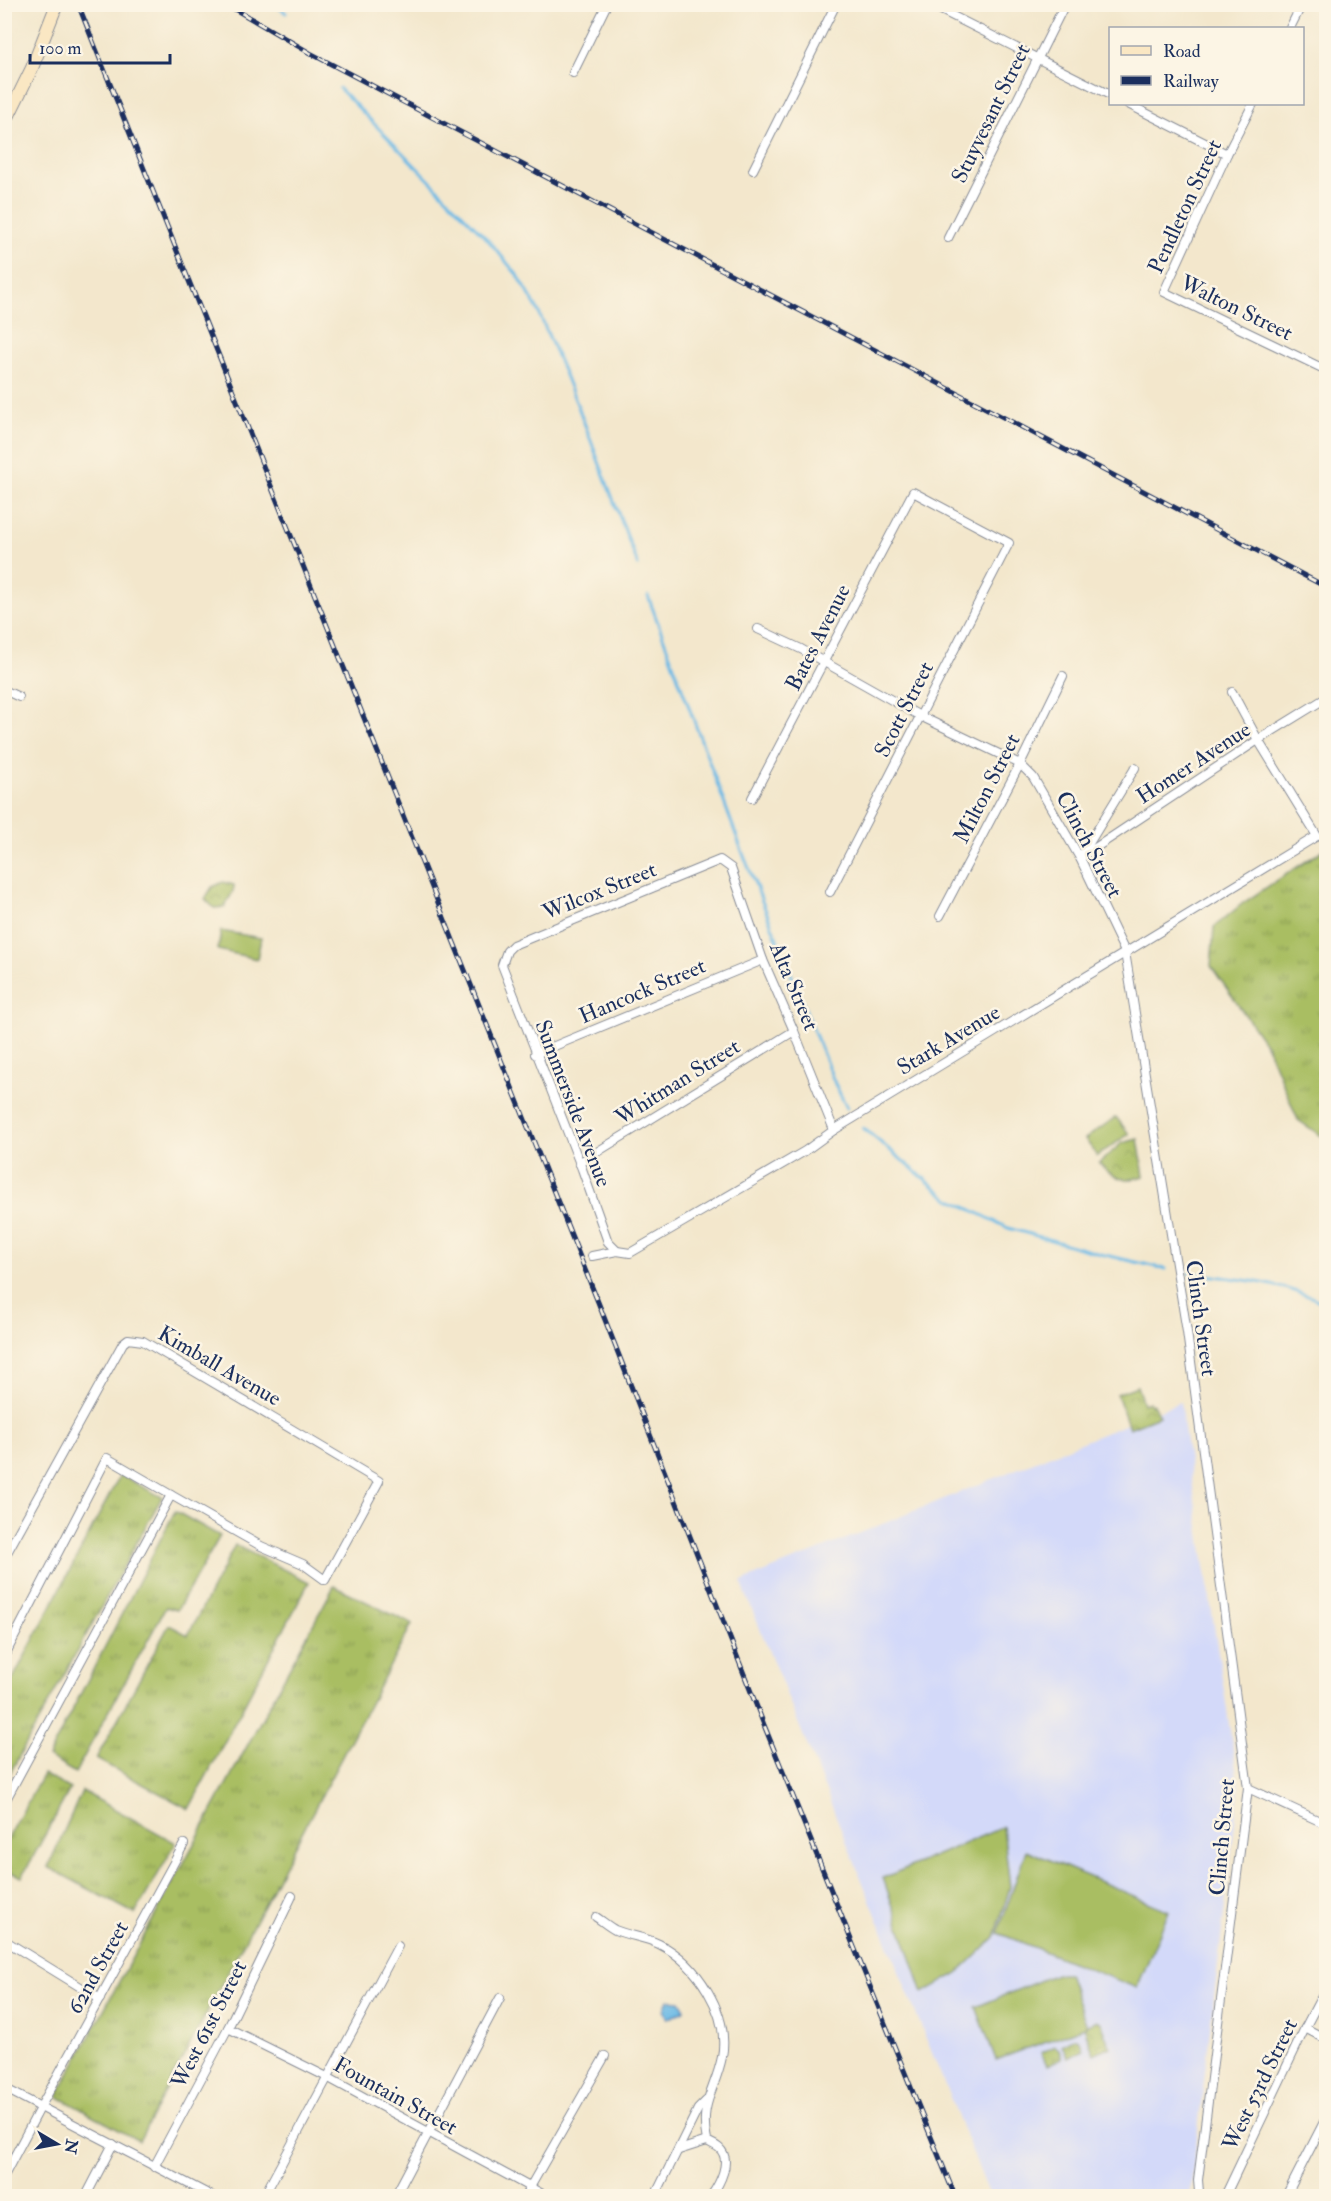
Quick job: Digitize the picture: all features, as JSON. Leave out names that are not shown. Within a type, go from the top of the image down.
[{"type":"street","points":[[4,125],[32,68],[57,4]]},
{"type":"street","points":[[573,73],[607,4]]},
{"type":"street","points":[[753,170],[836,4]]},
{"type":"street","points":[[929,4],[1109,94]]},
{"type":"street","name":"Stuyvesant Street","points":[[948,238],[1065,4]]},
{"type":"street","points":[[1290,27],[1302,4]]},
{"type":"street","points":[[1130,105],[1227,154]]},
{"type":"street","name":"Pendleton Street","points":[[1164,292],[1252,105]]},
{"type":"street","name":"Walton Street","points":[[1164,292],[1326,370]]},
{"type":"street","name":"Scott Street","points":[[830,892],[1009,543],[913,492]]},
{"type":"street","name":"Bates Avenue","points":[[752,798],[913,492]]},
{"type":"street","name":"Clinch Street","points":[[758,629],[801,649],[920,716],[1020,764],[1033,777],[1080,858],[1125,952],[1188,1342],[1248,1788],[1198,2180],[1198,2192],[1203,2196]]},
{"type":"street","name":"Milton Street","points":[[940,916],[1020,764],[1063,676]]},
{"type":"street","points":[[4,690],[19,697]]},
{"type":"street","points":[[1232,692],[1258,740]]},
{"type":"street","name":"Homer Avenue","points":[[1080,858],[1258,740],[1326,699]]},
{"type":"street","name":"Stark Avenue","points":[[592,1256],[617,1251],[630,1253],[805,1151],[834,1130],[1317,836],[1258,740]]},
{"type":"street","points":[[1080,858],[1135,768]]},
{"type":"street","name":"Alta Street","points":[[720,860],[731,868],[763,960],[834,1130]]},
{"type":"street","name":"Wilcox Street","points":[[501,965],[507,951],[513,945],[720,860]]},
{"type":"street","name":"Hancock Street","points":[[535,1054],[763,960]]},
{"type":"street","name":"Summerside Avenue","points":[[501,965],[608,1242],[617,1251]]},
{"type":"street","name":"Whitman Street","points":[[579,1164],[794,1031]]},
{"type":"street","name":"Kimball Avenue","points":[[4,1558],[123,1344],[128,1340],[143,1341],[379,1481],[325,1580],[303,1564],[261,1546],[171,1495]]},
{"type":"street","points":[[4,1657],[107,1458],[171,1495],[4,1803]]},
{"type":"street","points":[[1248,1788],[1326,1824]]},
{"type":"street","name":"62nd Street","points":[[4,2176],[184,1844]]},
{"type":"street","name":"West 61st Street","points":[[154,2167],[228,2028],[292,1896]]},
{"type":"street","points":[[596,1917],[614,1929],[658,1944],[677,1956],[696,1975],[711,2000],[722,2026],[722,2056],[706,2101],[704,2130],[706,2141]]},
{"type":"street","points":[[4,1940],[100,1999]]},
{"type":"street","points":[[264,2196],[398,1946]]},
{"type":"street","name":"West 53rd Street","points":[[1225,2196],[1326,1988]]},
{"type":"street","points":[[395,2196],[500,1998]]},
{"type":"street","name":"Fountain Street","points":[[228,2028],[327,2077],[546,2196]]},
{"type":"street","points":[[1305,2028],[1326,2039]]},
{"type":"street","points":[[525,2196],[605,2056]]},
{"type":"street","points":[[4,2088],[113,2144],[200,2194],[212,2196]]},
{"type":"street","points":[[655,2196],[698,2109],[706,2101]]},
{"type":"street","points":[[1286,2196],[1326,2118]]},
{"type":"street","points":[[679,2150],[706,2141],[720,2148],[724,2155],[725,2168],[711,2196]]},
{"type":"street","points":[[86,2196],[113,2144]]},
{"type":"shaded area","points":[[1180,1402],[1239,1789],[1190,2196],[990,2196],[741,1582]]},
{"type":"green space","points":[[1326,848],[1326,1137],[1298,1120],[1267,1046],[1211,966],[1214,927],[1243,903]]},
{"type":"green space","points":[[223,882],[234,885],[233,891],[225,907],[214,908],[205,899],[212,887]]},
{"type":"green space","points":[[221,931],[261,938],[257,959],[218,950]]},
{"type":"green space","points":[[1116,1117],[1129,1134],[1097,1156],[1085,1139]]},
{"type":"green space","points":[[1138,1139],[1144,1176],[1130,1179],[1119,1178],[1099,1163],[1122,1143]]},
{"type":"green space","points":[[1137,1386],[1143,1404],[1149,1402],[1150,1405],[1153,1404],[1159,1416],[1129,1428],[1117,1394]]},
{"type":"green space","points":[[120,1475],[162,1497],[5,1782],[5,1694]]},
{"type":"green space","points":[[175,1511],[220,1536],[177,1610],[166,1607],[75,1773],[48,1757]]},
{"type":"green space","points":[[235,1545],[309,1582],[189,1809],[96,1759],[169,1625],[188,1635]]},
{"type":"green space","points":[[334,1586],[412,1624],[139,2141],[57,2096]]},
{"type":"green space","points":[[43,1774],[70,1789],[22,1877],[5,1870],[5,1844]]},
{"type":"green space","points":[[82,1791],[176,1843],[135,1914],[48,1867]]},
{"type":"green space","points":[[1003,1827],[1010,1887],[995,1937],[958,1973],[923,1993],[883,1878]]},
{"type":"green space","points":[[1026,1850],[1169,1911],[1137,1988],[998,1933]]},
{"type":"green space","points":[[1056,1974],[1068,1974],[1087,2026],[996,2060],[976,2007]]},
{"type":"green space","points":[[1097,2020],[1102,2023],[1104,2035],[1110,2046],[1094,2054],[1084,2027]]},
{"type":"green space","points":[[1075,2038],[1080,2041],[1083,2050],[1068,2058],[1062,2045]]},
{"type":"green space","points":[[1054,2046],[1059,2049],[1062,2058],[1047,2065],[1041,2053]]},
{"type":"water","points":[[668,2000],[680,2001],[685,2010],[668,2019],[664,2010]]},
{"type":"waterway","points":[[275,4],[286,13]]},
{"type":"waterway","points":[[339,88],[488,240],[519,277],[537,308],[577,404],[638,565]]},
{"type":"waterway","points":[[648,596],[742,851],[835,1084],[847,1108]]},
{"type":"waterway","points":[[863,1128],[948,1198],[1008,1228],[1101,1254],[1166,1269]]},
{"type":"waterway","points":[[1189,1273],[1277,1286],[1326,1304]]},
{"type":"railway","points":[[78,4],[600,1307],[764,1725],[955,2196]]},
{"type":"railway","points":[[226,4],[310,53],[1326,587]]}]
